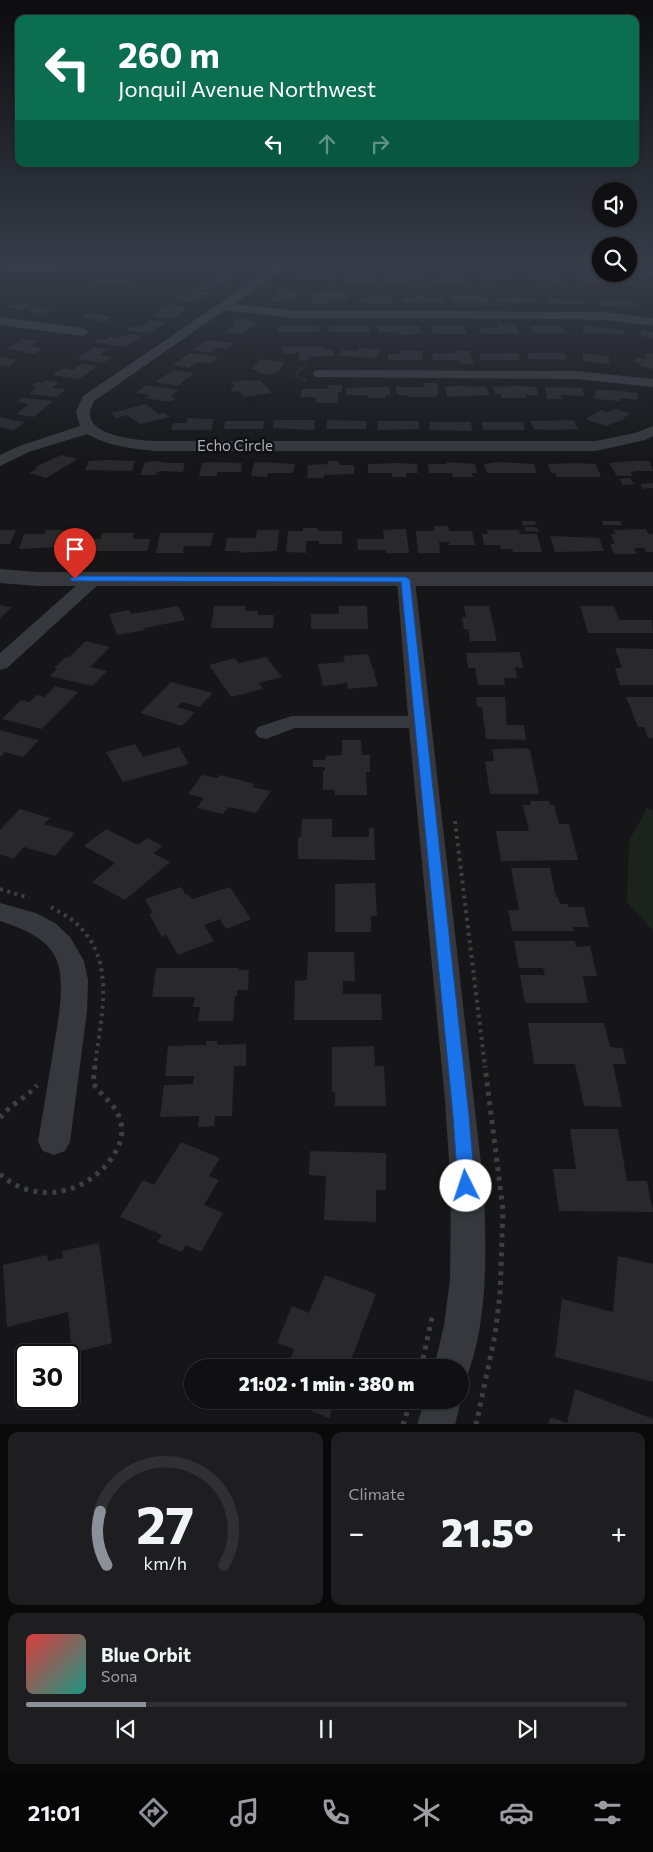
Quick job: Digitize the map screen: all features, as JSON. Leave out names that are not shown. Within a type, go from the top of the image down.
[{"type":"street","points":[[65,330],[83,332]]},
{"type":"street","points":[[0,461],[24,449],[89,428],[82,419],[83,410],[88,399],[187,330]]},
{"type":"street","points":[[320,374],[576,375],[653,382]]},
{"type":"street","name":"Echo Circle","points":[[89,428],[111,439],[156,446],[588,446],[615,443],[640,437],[653,430]]},
{"type":"street","points":[[0,576],[38,579],[653,579]]},
{"type":"street","points":[[0,664],[94,579]]},
{"type":"street","points":[[406,580],[461,1116],[469,1221],[467,1280],[454,1359]]},
{"type":"street","points":[[266,732],[292,722],[420,722]]},
{"type":"street","points":[[0,912],[27,920],[46,930],[61,944],[71,961],[74,980],[73,1011],[54,1142]]},
{"type":"street","points":[[436,1424],[440,1409]]},
{"type":"path","points":[[0,1118],[5,1110],[32,1091],[38,1083]]},
{"type":"path","points":[[403,1424],[408,1409]]},
{"type":"shaded area","points":[[647,808],[653,810],[653,931],[627,902],[629,841]]},
{"type":"building","points":[[130,330],[154,330],[150,333]]},
{"type":"building","points":[[228,330],[247,330],[242,334],[226,332]]},
{"type":"building","points":[[278,330],[319,330],[319,332],[278,332]]},
{"type":"building","points":[[329,330],[370,330],[370,332],[329,332]]},
{"type":"building","points":[[378,330],[421,330],[421,332],[418,334],[398,335],[398,332],[378,332]]},
{"type":"building","points":[[432,330],[466,330],[467,334],[433,334]]},
{"type":"building","points":[[480,330],[518,330],[519,334],[481,334]]},
{"type":"building","points":[[532,330],[564,330],[565,333],[533,334]]},
{"type":"building","points":[[583,330],[624,330],[623,335],[582,333]]},
{"type":"building","points":[[642,330],[653,332],[653,339],[639,335]]},
{"type":"building","points":[[128,334],[142,336],[126,347],[92,342],[98,339],[106,340],[110,337],[120,338]]},
{"type":"building","points":[[23,339],[37,341],[29,346],[42,348],[34,354],[7,349]]},
{"type":"building","points":[[207,340],[234,343],[227,349],[216,348],[210,353],[193,350]]},
{"type":"building","points":[[95,347],[108,349],[100,355],[112,357],[103,363],[77,359]]},
{"type":"building","points":[[282,347],[298,347],[298,353],[283,354]]},
{"type":"building","points":[[299,347],[333,349],[334,356],[308,357],[308,360],[299,361]]},
{"type":"building","points":[[358,348],[380,349],[377,358],[339,356],[342,350],[357,351]]},
{"type":"building","points":[[401,351],[422,351],[422,360],[388,360],[388,354],[401,354]]},
{"type":"building","points":[[453,351],[469,351],[474,364],[461,364],[460,360],[433,360],[432,353],[454,353]]},
{"type":"building","points":[[190,353],[219,357],[211,364],[197,362],[189,368],[173,365]]},
{"type":"building","points":[[479,353],[518,353],[520,360],[481,360]]},
{"type":"building","points":[[527,353],[565,353],[567,360],[529,359]]},
{"type":"building","points":[[583,353],[609,357],[609,364],[583,361]]},
{"type":"building","points":[[647,353],[653,354],[653,369],[639,366],[641,363],[633,362],[636,358],[644,359]]},
{"type":"building","points":[[0,357],[16,360],[8,367],[0,365]]},
{"type":"building","points":[[260,359],[285,362],[280,370],[273,375],[256,372],[258,370],[251,369]]},
{"type":"building","points":[[82,363],[98,366],[79,379],[52,375],[63,368],[73,370]]},
{"type":"building","points":[[174,370],[194,373],[178,386],[155,382]]},
{"type":"building","points":[[45,380],[59,382],[52,388],[66,389],[57,397],[29,394],[37,387],[32,386],[37,382],[42,383]]},
{"type":"building","points":[[260,380],[272,393],[244,397],[239,391],[233,392],[230,388],[236,387],[231,382]]},
{"type":"building","points":[[424,383],[437,383],[439,395],[435,395],[436,397],[407,397],[407,395],[397,395],[396,387],[425,387]]},
{"type":"building","points":[[146,385],[179,390],[170,397],[176,398],[172,401],[164,401],[145,398],[149,395],[136,393]]},
{"type":"building","points":[[328,385],[342,385],[342,392],[338,392],[338,403],[316,403],[316,397],[301,397],[301,389],[329,389]]},
{"type":"building","points":[[389,387],[390,395],[385,395],[386,398],[368,398],[368,395],[347,395],[346,388]]},
{"type":"building","points":[[445,387],[486,387],[489,395],[447,397]]},
{"type":"building","points":[[493,387],[536,387],[538,395],[525,395],[526,398],[501,398],[501,394],[495,394]]},
{"type":"building","points":[[545,387],[582,388],[584,396],[561,395],[562,399],[547,399]]},
{"type":"building","points":[[596,389],[638,393],[637,400],[620,398],[620,401],[594,399]]},
{"type":"building","points":[[23,398],[53,401],[34,417],[16,414],[29,404],[17,402]]},
{"type":"building","points":[[146,404],[158,414],[164,413],[170,417],[140,424],[127,415],[116,418],[111,413]]},
{"type":"building","points":[[615,409],[631,414],[623,418],[625,419],[606,426],[585,419],[601,410],[608,412]]},
{"type":"building","points":[[0,417],[25,422],[14,430],[0,427]]},
{"type":"building","points":[[188,418],[214,419],[211,430],[171,430],[173,423],[186,423]]},
{"type":"building","points":[[274,420],[315,420],[315,429],[273,428]]},
{"type":"building","points":[[327,420],[366,421],[366,429],[326,429]]},
{"type":"building","points":[[574,420],[578,429],[534,429],[530,421]]},
{"type":"building","points":[[225,421],[264,421],[263,429],[224,429]]},
{"type":"building","points":[[377,421],[419,421],[419,429],[378,430]]},
{"type":"building","points":[[429,422],[471,422],[472,431],[430,430]]},
{"type":"building","points":[[481,422],[523,422],[525,430],[483,430]]},
{"type":"building","points":[[61,455],[78,459],[46,478],[29,473],[38,468],[35,467]]},
{"type":"building","points":[[89,461],[135,461],[132,471],[85,470]]},
{"type":"building","points":[[328,461],[339,461],[339,465],[354,465],[354,474],[324,475],[324,478],[307,478],[308,465],[328,464]]},
{"type":"building","points":[[649,461],[653,471],[631,472],[633,476],[617,476],[609,463]]},
{"type":"building","points":[[145,462],[185,463],[183,472],[163,471],[157,472],[156,475],[140,475]]},
{"type":"building","points":[[446,462],[475,464],[477,473],[472,473],[473,477],[453,477],[452,473],[429,473],[428,464],[447,464]]},
{"type":"building","points":[[499,462],[534,464],[537,473],[487,473],[484,464]]},
{"type":"building","points":[[202,463],[242,463],[241,472],[217,472],[217,476],[199,476]]},
{"type":"building","points":[[254,463],[295,464],[293,473],[268,473],[267,477],[251,476]]},
{"type":"building","points":[[368,464],[417,464],[418,473],[406,473],[407,477],[392,477],[392,473],[368,473]]},
{"type":"building","points":[[548,464],[596,464],[601,477],[557,477],[555,473],[551,473]]},
{"type":"building","points":[[630,478],[634,484],[623,485],[619,479]]},
{"type":"building","points":[[653,483],[653,488],[643,489],[640,484]]},
{"type":"building","points":[[522,521],[535,521],[536,525],[523,525]]},
{"type":"building","points":[[602,521],[620,521],[622,525],[603,525]]},
{"type":"building","points":[[434,526],[448,526],[449,531],[472,531],[475,545],[449,545],[449,542],[439,542],[440,553],[418,553],[416,531],[434,531]]},
{"type":"building","points":[[524,527],[537,527],[539,532],[525,531]]},
{"type":"building","points":[[303,528],[318,528],[318,531],[342,531],[342,544],[319,544],[319,541],[306,541],[306,553],[286,552],[288,531],[303,531]]},
{"type":"building","points":[[406,529],[409,553],[386,553],[386,550],[358,550],[357,539],[384,539],[383,530]]},
{"type":"building","points":[[646,529],[648,534],[653,534],[653,552],[646,552],[644,548],[634,548],[637,554],[614,554],[610,544],[615,544],[611,534],[616,534],[614,530]]},
{"type":"building","points":[[0,530],[16,530],[10,544],[0,544]]},
{"type":"building","points":[[46,530],[63,530],[61,534],[84,534],[80,546],[19,549],[24,534],[44,534]]},
{"type":"building","points":[[257,530],[279,530],[277,551],[239,553],[240,551],[225,551],[227,538],[256,538]]},
{"type":"building","points":[[487,530],[519,530],[520,534],[537,534],[542,552],[513,552],[512,549],[501,549],[500,545],[484,545],[482,534],[488,534]]},
{"type":"building","points":[[102,533],[134,533],[133,539],[150,539],[147,551],[87,551],[91,539],[101,539]]},
{"type":"building","points":[[160,533],[213,533],[211,546],[184,546],[183,553],[156,553]]},
{"type":"building","points":[[550,536],[599,538],[604,551],[555,552]]},
{"type":"building","points":[[0,605],[12,607],[0,618]]},
{"type":"building","points":[[178,606],[185,620],[117,635],[109,614],[129,610],[131,614]]},
{"type":"building","points":[[214,606],[245,606],[245,611],[258,611],[257,615],[274,615],[273,628],[211,628]]},
{"type":"building","points":[[339,606],[367,606],[368,629],[311,629],[311,614],[339,614]]},
{"type":"building","points":[[464,606],[489,606],[497,641],[470,641],[468,629],[464,629],[462,617],[466,617]]},
{"type":"building","points":[[580,606],[614,606],[619,620],[652,620],[653,633],[588,633]]},
{"type":"building","points":[[86,641],[110,647],[90,667],[107,671],[92,686],[50,676],[57,669],[54,668]]},
{"type":"building","points":[[615,648],[653,649],[653,685],[620,685],[615,668],[622,668]]},
{"type":"building","points":[[520,652],[523,668],[515,667],[517,678],[504,678],[505,685],[478,685],[475,668],[468,668],[466,653]]},
{"type":"building","points":[[368,654],[373,670],[376,673],[374,673],[378,686],[348,689],[347,683],[323,686],[318,664],[345,662],[343,656]]},
{"type":"building","points":[[266,657],[282,677],[259,683],[263,689],[231,697],[209,665],[235,658],[239,663]]},
{"type":"building","points":[[171,682],[213,693],[199,707],[182,702],[177,707],[195,712],[182,726],[140,713]]},
{"type":"building","points":[[55,686],[78,692],[42,729],[2,719],[21,700],[29,702],[37,695],[45,697]]},
{"type":"building","points":[[476,697],[505,697],[507,725],[524,725],[526,740],[486,739],[482,707],[477,707]]},
{"type":"building","points":[[626,697],[653,697],[653,738],[648,738],[644,727],[638,727]]},
{"type":"building","points":[[0,730],[39,740],[23,757],[5,752],[0,757]]},
{"type":"building","points":[[342,740],[361,740],[362,755],[370,755],[370,772],[366,772],[367,795],[335,795],[335,790],[323,790],[323,771],[325,771],[325,767],[313,767],[313,760],[325,760],[326,756],[342,755]]},
{"type":"building","points":[[135,744],[143,757],[179,747],[189,764],[123,782],[106,752]]},
{"type":"building","points":[[525,748],[530,750],[539,794],[490,794],[485,761],[494,761],[492,749]]},
{"type":"building","points":[[202,775],[218,778],[220,775],[255,784],[252,787],[271,791],[256,813],[228,807],[223,814],[197,808],[204,798],[188,794]]},
{"type":"building","points":[[530,801],[549,801],[550,805],[554,805],[559,824],[569,824],[578,860],[501,861],[496,831],[529,831],[523,805],[531,805]]},
{"type":"building","points":[[20,809],[50,818],[44,824],[75,833],[55,856],[24,847],[13,859],[0,854],[0,830]]},
{"type":"building","points":[[302,819],[332,819],[332,837],[369,837],[369,828],[374,828],[375,860],[298,859],[298,837],[301,837]]},
{"type":"building","points":[[106,829],[138,845],[147,838],[163,846],[153,853],[170,862],[125,900],[92,882],[115,863],[84,846]]},
{"type":"building","points":[[511,868],[550,868],[556,897],[558,897],[560,904],[568,904],[568,907],[584,907],[589,927],[573,927],[574,931],[512,931],[508,910],[519,910]]},
{"type":"building","points":[[375,883],[377,916],[371,916],[371,932],[335,932],[335,884]]},
{"type":"building","points":[[181,887],[186,895],[188,894],[192,899],[230,887],[251,919],[226,929],[220,919],[204,925],[214,941],[178,955],[166,935],[162,937],[149,914],[153,913],[145,899]]},
{"type":"building","points":[[514,941],[575,941],[576,947],[590,946],[597,976],[583,976],[588,1003],[525,1003],[520,975],[545,975],[543,968],[519,968]]},
{"type":"building","points":[[308,952],[354,952],[355,981],[343,981],[343,994],[381,994],[382,1020],[294,1020],[295,981],[307,980]]},
{"type":"building","points":[[156,968],[239,968],[239,970],[249,970],[248,990],[237,990],[233,1021],[198,1021],[200,1007],[193,1007],[195,997],[152,997]]},
{"type":"building","points":[[528,1023],[604,1023],[610,1047],[623,1048],[626,1064],[613,1064],[622,1107],[584,1106],[575,1064],[534,1064]]},
{"type":"building","points":[[206,1041],[217,1041],[217,1045],[246,1044],[246,1066],[234,1066],[232,1116],[215,1116],[214,1126],[198,1127],[199,1116],[160,1117],[164,1085],[193,1084],[194,1076],[165,1076],[168,1046],[206,1045]]},
{"type":"building","points":[[374,1046],[375,1066],[384,1066],[386,1106],[335,1106],[335,1092],[332,1092],[332,1047]]},
{"type":"building","points":[[570,1129],[618,1129],[627,1181],[647,1181],[653,1212],[559,1211],[553,1169],[576,1169]]},
{"type":"building","points":[[181,1142],[220,1158],[209,1176],[219,1180],[204,1205],[223,1213],[201,1252],[186,1245],[182,1252],[157,1242],[162,1235],[120,1217],[143,1180],[154,1185]]},
{"type":"building","points":[[310,1151],[386,1153],[386,1190],[376,1190],[376,1222],[324,1220],[326,1176],[309,1175]]},
{"type":"building","points":[[99,1243],[112,1343],[80,1351],[80,1344],[71,1344],[68,1312],[7,1327],[3,1265],[47,1255],[48,1261],[63,1258],[62,1251]]},
{"type":"building","points":[[618,1256],[653,1264],[653,1382],[555,1357],[562,1299],[613,1312]]},
{"type":"building","points":[[325,1275],[376,1294],[351,1359],[290,1359],[294,1349],[277,1343],[292,1306],[309,1313]]},
{"type":"building","points":[[575,1389],[653,1419],[653,1424],[548,1424],[550,1417],[567,1423]]},
{"type":"building","points":[[307,1409],[332,1409],[329,1418]]},
{"type":"route","points":[[75,579],[406,580],[461,1116],[466,1186]]}]
